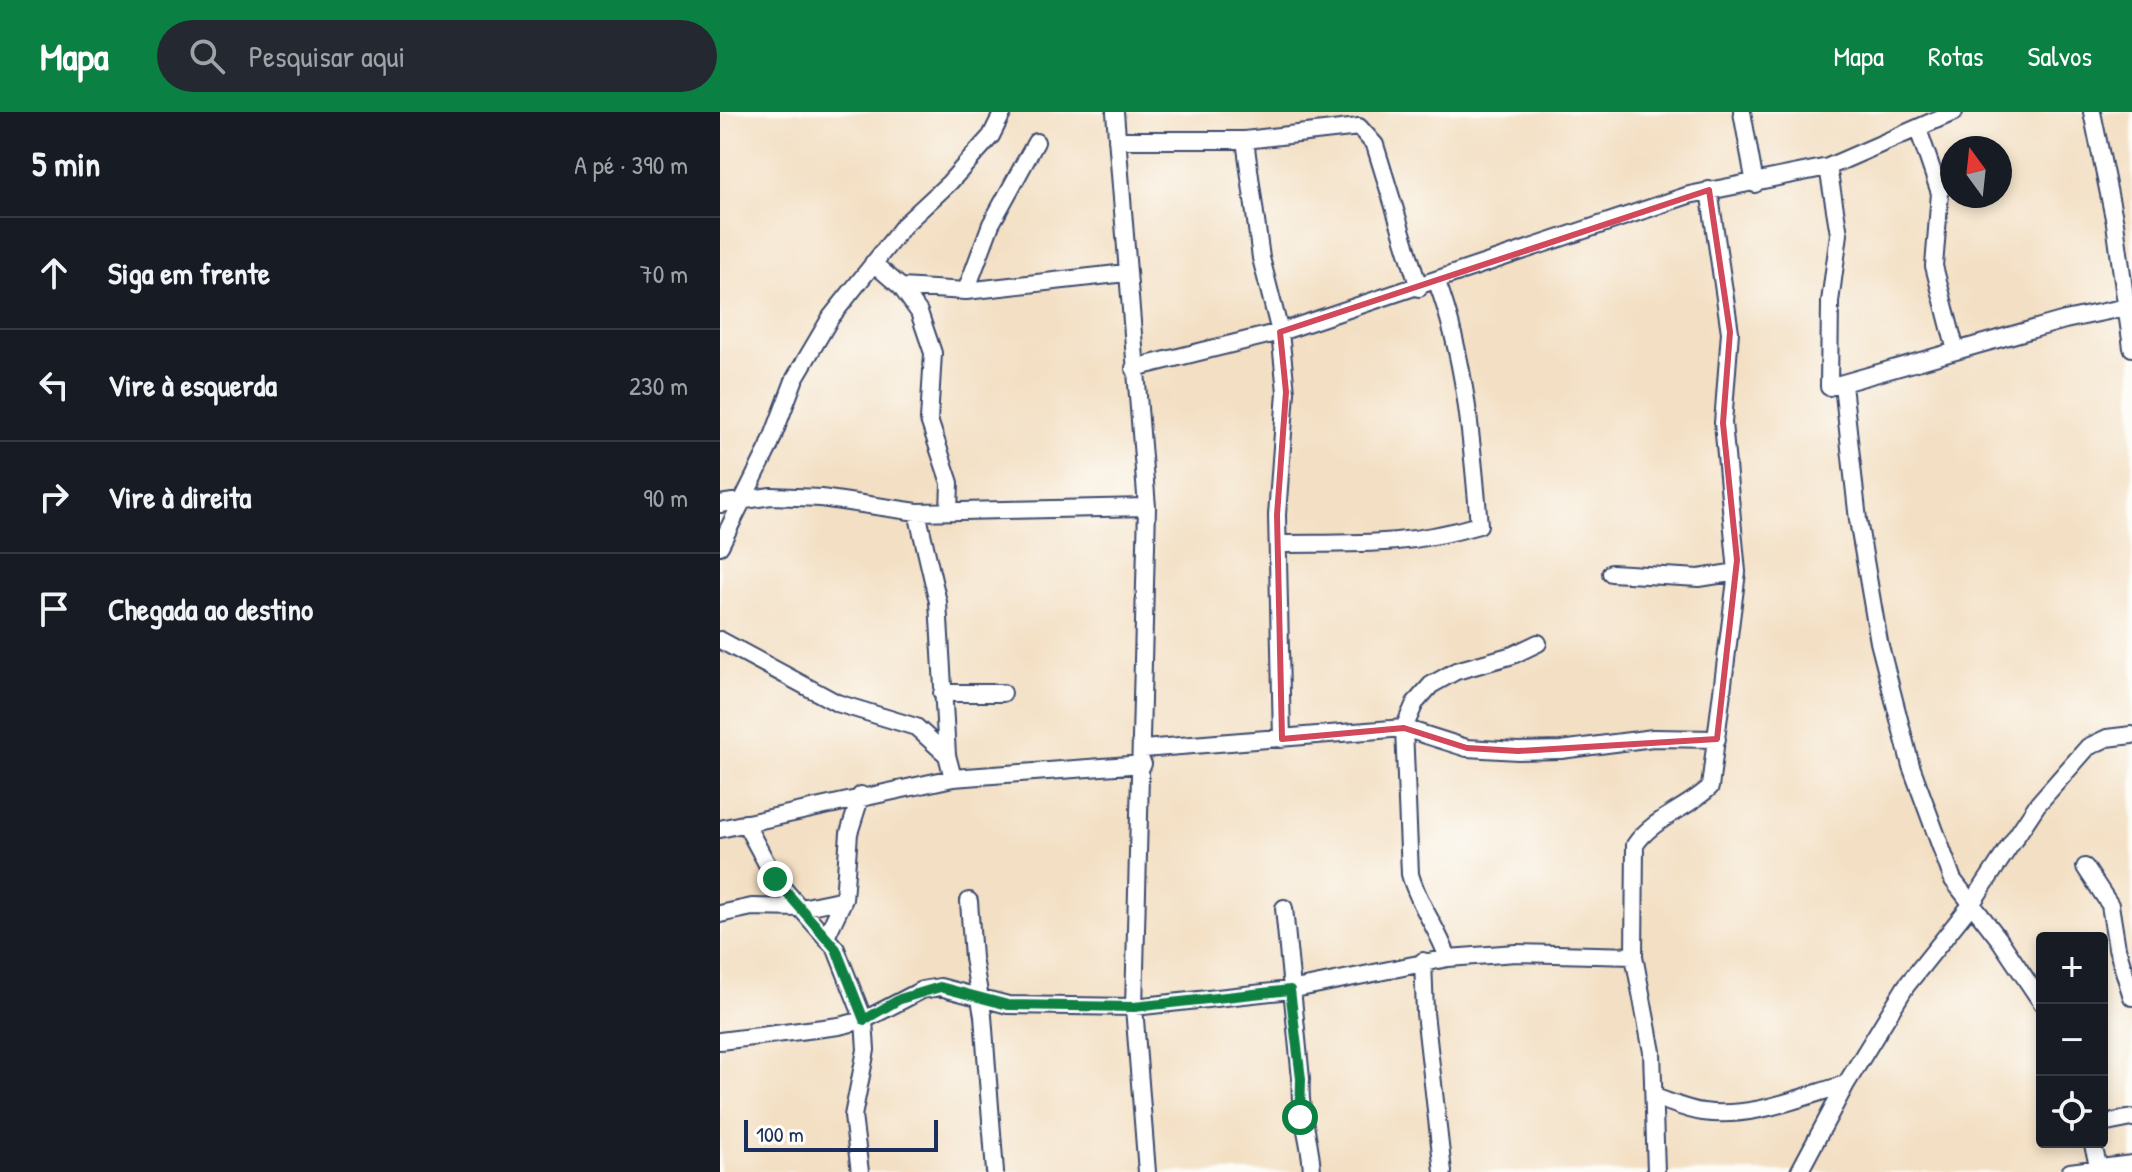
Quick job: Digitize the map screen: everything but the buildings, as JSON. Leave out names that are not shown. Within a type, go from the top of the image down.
[{"type":"street","points":[[720,546],[769,447],[802,365],[831,317],[905,224],[949,183],[991,136],[1003,112]]},
{"type":"street","points":[[1115,112],[1147,507],[1143,757],[1134,1007],[1147,1172]]},
{"type":"street","points":[[1742,112],[1755,184]]},
{"type":"street","points":[[1134,368],[1280,332],[1709,190],[1755,184],[1828,167],[1954,112]]},
{"type":"street","points":[[2092,112],[2115,223],[2132,348]]},
{"type":"street","points":[[1117,140],[1245,140],[1326,128],[1359,127],[1375,145],[1419,288]]},
{"type":"street","points":[[1918,129],[1940,193],[1934,266],[1956,351]]},
{"type":"street","points":[[1245,140],[1261,258],[1280,332],[1286,392],[1279,544],[1282,739]]},
{"type":"street","points":[[966,291],[991,224],[1036,142]]},
{"type":"street","points":[[1828,167],[1839,234],[1830,302],[1829,387],[2127,307]]},
{"type":"street","points":[[1656,1172],[1652,1052],[1634,956],[1635,845],[1644,832],[1690,804],[1710,787],[1737,572],[1723,423],[1730,332],[1709,190]]},
{"type":"street","points":[[873,263],[901,287],[919,312],[933,353],[929,420],[950,483],[949,511]]},
{"type":"street","points":[[901,287],[966,291],[1126,273]]},
{"type":"street","points":[[1279,544],[1370,546],[1430,539],[1479,525],[1461,366],[1450,317],[1437,282]]},
{"type":"street","points":[[1843,385],[1858,520],[1893,705],[1941,854],[1970,906],[1999,939],[2036,994]]},
{"type":"street","points":[[720,504],[771,496],[821,498],[917,512],[1147,507]]},
{"type":"street","points":[[917,512],[938,602],[947,755],[953,778]]},
{"type":"street","points":[[1611,573],[1699,578],[1737,572]]},
{"type":"street","points":[[720,640],[837,703],[916,727],[947,755]]},
{"type":"street","points":[[1448,958],[1436,925],[1415,892],[1410,874],[1404,728],[1415,703],[1431,685],[1456,671],[1513,655],[1538,643]]},
{"type":"street","points":[[942,693],[1003,693]]},
{"type":"street","points":[[721,827],[953,778],[1282,739],[1404,728],[1467,748],[1518,751],[1561,750],[1653,738],[1717,739]]},
{"type":"street","points":[[1799,1172],[1846,1084],[1906,986],[1970,906],[2037,805],[2088,747],[2107,738],[2132,735]]},
{"type":"street","points":[[827,935],[844,899],[849,833],[861,795]]},
{"type":"street","points":[[745,823],[775,879],[827,935],[836,949],[864,1020],[864,1062],[853,1116],[860,1172]]},
{"type":"street","points":[[2085,867],[2110,905],[2132,994]]},
{"type":"street","points":[[720,914],[752,907],[801,908],[844,899]]},
{"type":"street","points":[[969,901],[995,1172]]},
{"type":"street","points":[[1284,908],[1301,1079],[1299,1104],[1311,1150],[1312,1172]]},
{"type":"street","points":[[720,1041],[783,1035],[864,1020],[922,990],[955,988],[1008,1005],[1134,1007],[1290,990],[1448,958],[1516,953],[1634,956]]},
{"type":"street","points":[[1423,961],[1425,1013],[1443,1172]]},
{"type":"street","points":[[1654,1097],[1702,1112],[1731,1113],[1766,1107],[1846,1084]]},
{"type":"street","points":[[2108,1123],[2132,1118]]},
{"type":"street","points":[[2094,1148],[2099,1168]]},
{"type":"street","points":[[2070,1172],[2132,1164]]},
{"type":"highlighted area","points":[[1709,190],[1730,332],[1723,423],[1737,560],[1717,739],[1518,751],[1467,748],[1404,728],[1282,739],[1277,515],[1286,392],[1280,332]]},
{"type":"route","points":[[775,879],[787,895],[809,914],[836,949],[864,1020],[900,999],[940,987],[955,988],[1008,1005],[1134,1007],[1179,1005],[1290,990],[1301,1079],[1300,1117]]}]
